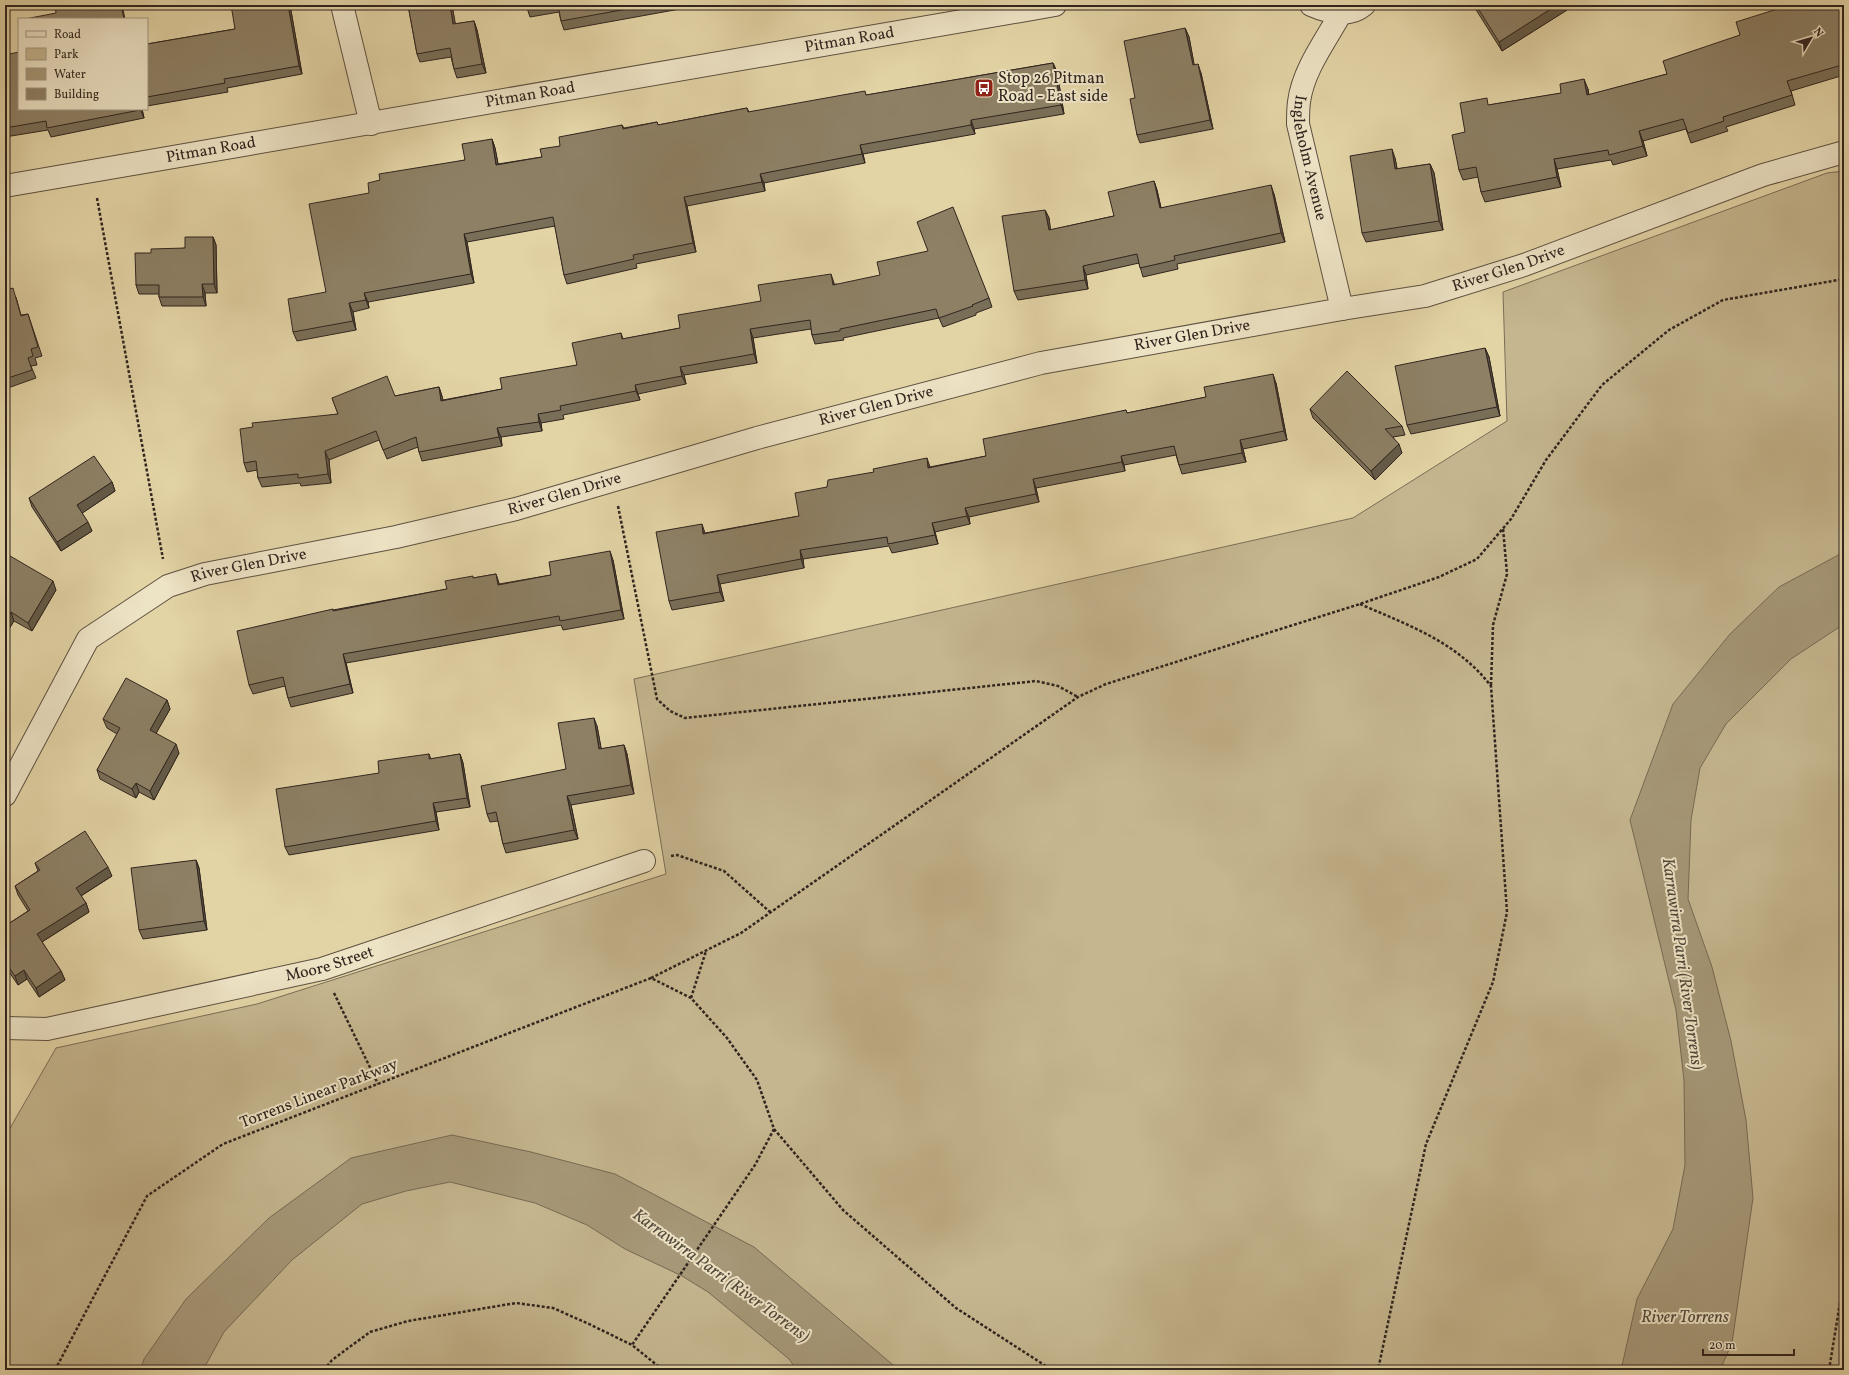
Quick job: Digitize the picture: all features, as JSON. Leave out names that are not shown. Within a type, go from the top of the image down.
[{"type":"street","points":[[342,5],[371,124]]},
{"type":"street","name":"Pitman Road","points":[[5,186],[1055,5]]},
{"type":"street","points":[[1311,5],[1323,10],[1342,13],[1361,8],[1364,5]]},
{"type":"street","name":"Ingleholm Avenue","points":[[1342,13],[1318,53],[1306,79],[1299,101],[1298,124],[1342,309]]},
{"type":"street","name":"River Glen Drive","points":[[5,795],[88,639],[168,586],[205,574],[396,537],[508,511],[757,438],[1041,363],[1342,309],[1425,296],[1524,265],[1763,175],[1844,152]]},
{"type":"street","name":"Moore Street","points":[[5,1028],[47,1029],[322,969],[644,862]]},
{"type":"path","points":[[92,172],[168,586]]},
{"type":"path","name":"Torrens Linear Parkway","points":[[54,1370],[147,1196],[223,1144],[651,978],[741,933],[1078,697],[1106,684],[1360,604],[1439,577],[1477,559],[1511,519],[1546,460],[1602,385],[1669,330],[1723,300],[1844,279]]},
{"type":"path","points":[[613,481],[656,699],[670,711],[685,718],[1036,681],[1058,686],[1078,697]]},
{"type":"path","points":[[1378,1370],[1426,1144],[1493,982],[1507,912],[1491,686],[1493,625],[1507,574],[1503,528]]},
{"type":"path","points":[[1360,604],[1443,642],[1477,668],[1491,686]]},
{"type":"path","points":[[644,862],[677,855],[724,871],[770,912]]},
{"type":"path","points":[[691,998],[706,950]]},
{"type":"path","points":[[322,969],[378,1084]]},
{"type":"path","points":[[651,978],[691,998],[727,1038],[757,1080],[774,1129],[842,1210],[956,1308],[1052,1370]]},
{"type":"path","points":[[632,1345],[755,1165],[774,1129]]},
{"type":"path","points":[[1829,1370],[1844,1278]]},
{"type":"path","points":[[324,1370],[332,1360],[370,1332],[408,1321],[516,1303],[553,1308],[632,1345],[663,1370]]},
{"type":"green space","points":[[1844,171],[1844,1370],[5,1370],[5,1137],[56,1048],[257,1004],[666,874],[634,679],[1353,518],[1507,421],[1503,292],[1827,173]]},
{"type":"water","name":"River Torrens","points":[[1844,552],[1844,624],[1791,659],[1726,724],[1700,768],[1691,820],[1688,899],[1712,967],[1731,1041],[1746,1120],[1753,1198],[1732,1343],[1720,1370],[1621,1370],[1637,1299],[1673,1229],[1685,1165],[1684,1080],[1676,1010],[1630,820],[1673,704],[1730,634],[1779,587]]},
{"type":"water","name":"Karrawirra Parri (River Torrens)","points":[[452,1135],[531,1152],[615,1174],[754,1247],[899,1370],[797,1370],[789,1359],[708,1292],[682,1276],[625,1249],[587,1225],[535,1203],[450,1182],[406,1191],[362,1204],[292,1260],[224,1332],[203,1370],[140,1370],[144,1359],[186,1299],[269,1218],[351,1158]]},
{"type":"building","points":[[55,5],[121,5],[124,18],[30,18],[56,13]]},
{"type":"building","points":[[231,5],[288,5],[299,66],[224,79],[225,83],[148,97],[148,44],[235,29]]},
{"type":"building","points":[[408,5],[450,5],[453,24],[474,21],[482,64],[454,69],[450,48],[417,54]]},
{"type":"building","points":[[526,5],[544,5],[526,8]]},
{"type":"building","points":[[558,5],[649,5],[561,21]]},
{"type":"building","points":[[1476,5],[1557,5],[1499,42]]},
{"type":"building","points":[[1790,5],[1844,5],[1844,72],[1842,65],[1787,81],[1792,95],[1723,117],[1724,121],[1688,133],[1683,119],[1639,131],[1643,146],[1609,155],[1608,150],[1554,159],[1557,177],[1481,192],[1476,167],[1459,170],[1452,135],[1465,132],[1460,103],[1487,98],[1488,105],[1561,93],[1560,84],[1584,79],[1587,95],[1667,74],[1663,61],[1740,35],[1736,22]]},
{"type":"building","points":[[1185,28],[1193,65],[1198,64],[1210,120],[1137,135],[1130,99],[1135,98],[1124,41]]},
{"type":"building","points":[[18,52],[18,110],[140,110],[47,128],[46,121],[5,128],[5,55]]},
{"type":"building","points":[[1053,63],[1061,105],[971,120],[971,125],[860,145],[862,154],[760,174],[762,182],[684,197],[693,243],[633,255],[634,259],[564,275],[553,217],[464,234],[471,274],[364,293],[366,300],[349,303],[353,321],[293,332],[288,299],[326,292],[309,204],[369,193],[368,183],[380,180],[379,174],[465,160],[462,144],[492,139],[496,165],[542,157],[540,149],[560,146],[559,137],[622,125],[623,129],[657,122],[658,125],[747,108],[748,112],[865,91],[866,95]]},
{"type":"building","points":[[1392,149],[1395,169],[1430,164],[1439,221],[1362,233],[1350,156]]},
{"type":"building","points":[[1154,181],[1160,208],[1271,185],[1281,233],[1174,256],[1175,260],[1140,268],[1137,254],[1083,266],[1085,280],[1014,291],[1002,216],[1045,210],[1049,230],[1114,216],[1108,192]]},
{"type":"building","points":[[953,207],[989,298],[972,305],[973,306],[939,318],[936,309],[840,329],[840,331],[812,335],[810,320],[750,329],[754,354],[680,367],[682,376],[635,385],[636,391],[560,406],[561,410],[538,414],[539,422],[497,428],[499,437],[419,452],[416,437],[383,450],[376,431],[325,451],[328,474],[298,478],[298,474],[258,478],[256,461],[244,463],[240,429],[253,427],[252,423],[338,414],[332,398],[387,376],[395,396],[439,387],[441,401],[502,389],[500,378],[577,365],[572,343],[621,333],[622,339],[680,328],[678,315],[761,301],[758,285],[831,274],[833,285],[880,275],[877,262],[928,251],[917,222]]},
{"type":"building","points":[[185,237],[213,237],[214,284],[202,284],[203,297],[159,297],[159,285],[136,285],[135,253],[151,253],[151,249],[185,248]]},
{"type":"building","points":[[5,285],[6,290],[13,288],[21,316],[28,314],[38,347],[31,349],[33,356],[28,358],[32,370],[5,379]]},
{"type":"building","points":[[1485,348],[1497,407],[1407,425],[1395,366]]},
{"type":"building","points":[[1347,371],[1402,426],[1385,429],[1399,444],[1371,471],[1310,409]]},
{"type":"building","points":[[1273,374],[1284,431],[1240,440],[1242,453],[1179,465],[1174,446],[1121,456],[1122,462],[1033,479],[1036,494],[965,508],[967,516],[932,523],[935,535],[888,544],[887,537],[800,550],[801,559],[717,575],[720,592],[669,601],[656,532],[702,524],[703,534],[799,516],[795,493],[827,487],[828,480],[874,472],[873,469],[927,458],[928,468],[986,456],[983,439],[1126,410],[1127,413],[1206,397],[1204,387]]},
{"type":"building","points":[[94,456],[112,482],[77,505],[88,522],[57,542],[29,498]]},
{"type":"building","points":[[610,551],[621,610],[560,621],[559,616],[343,654],[350,684],[288,698],[283,677],[249,685],[237,631],[333,609],[333,611],[447,589],[445,581],[473,576],[473,578],[496,574],[498,585],[551,575],[549,562]]},
{"type":"building","points":[[5,553],[53,581],[28,623],[11,612],[5,621]]},
{"type":"building","points":[[126,678],[167,700],[150,730],[176,744],[150,791],[136,783],[132,789],[97,770],[120,728],[103,719]]},
{"type":"building","points":[[594,718],[599,749],[624,745],[631,785],[567,796],[574,830],[503,844],[496,812],[487,814],[481,786],[566,769],[558,723]]},
{"type":"building","points":[[429,754],[429,759],[460,754],[467,798],[433,803],[436,821],[285,847],[276,789],[379,773],[378,761]]},
{"type":"building","points":[[85,831],[108,867],[76,888],[86,903],[37,934],[61,971],[36,988],[24,970],[15,976],[5,962],[5,926],[30,910],[15,886],[40,870],[35,863]]},
{"type":"building","points":[[196,860],[204,921],[139,930],[131,868]]},
{"type":"place","name":"Stop 26 Pitman Road - East side","points":[[984,88]]}]
